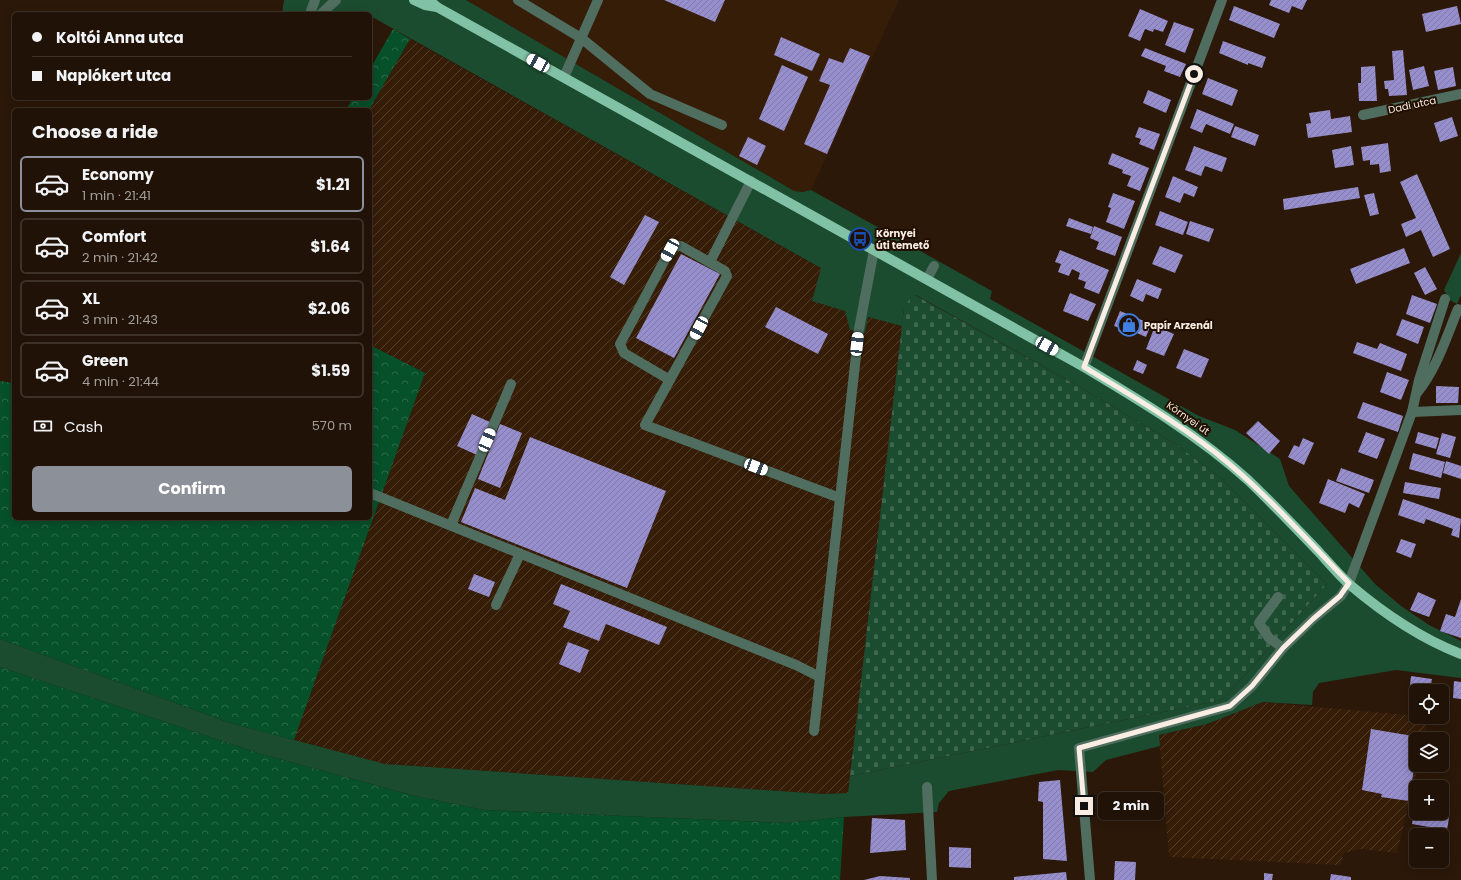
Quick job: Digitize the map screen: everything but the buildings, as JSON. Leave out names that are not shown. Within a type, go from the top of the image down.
[{"type":"main road","name":"Környei út","points":[[414,0],[425,5],[433,3],[564,78],[985,311],[1084,367],[1170,419],[1217,454],[1282,513],[1349,583],[1398,622],[1444,647],[1461,654]]},
{"type":"street","points":[[311,10],[315,0]]},
{"type":"street","points":[[323,12],[336,0]]},
{"type":"street","points":[[518,0],[581,38],[650,94],[722,125]]},
{"type":"street","points":[[564,78],[598,0]]},
{"type":"street","points":[[1084,367],[1222,0]]},
{"type":"street","name":"Dadi utca","points":[[1362,115],[1461,94]]},
{"type":"street","points":[[710,262],[751,181]]},
{"type":"street","points":[[670,380],[624,353],[620,344],[670,250],[675,246],[681,246],[725,271],[727,276],[670,380],[645,425],[840,498]]},
{"type":"street","points":[[814,731],[858,329],[874,250]]},
{"type":"street","points":[[927,279],[934,266]]},
{"type":"street","points":[[1090,880],[1079,748],[1230,706],[1252,686],[1283,648],[1313,619],[1340,596],[1349,583],[1412,412],[1419,380],[1445,299]]},
{"type":"street","points":[[1416,395],[1428,380],[1436,364],[1458,309]]},
{"type":"street","points":[[451,525],[511,384]]},
{"type":"street","points":[[1412,412],[1461,410]]},
{"type":"street","points":[[372,494],[789,662],[820,677]]},
{"type":"street","points":[[496,605],[520,554]]},
{"type":"street","points":[[1278,597],[1259,622],[1268,638],[1283,648]]},
{"type":"street","points":[[927,786],[932,880]]},
{"type":"shaded area","points":[[466,0],[899,0],[811,190],[803,192],[794,191]]},
{"type":"shaded area","points":[[410,39],[821,268],[867,317],[902,326],[848,793],[824,794],[385,764],[294,740],[425,373],[372,346],[372,108],[370,108]]},
{"type":"shaded area","points":[[1263,702],[1409,715],[1409,724],[1427,724],[1426,732],[1409,732],[1409,772],[1416,772],[1414,780],[1409,780],[1409,803],[1397,853],[1361,849],[1344,853],[1340,865],[1169,857],[1159,735],[1207,724]]},
{"type":"green space","points":[[284,0],[466,0],[794,191],[803,192],[811,190],[992,291],[990,299],[1199,416],[1235,430],[1280,459],[1289,486],[1375,584],[1401,606],[1429,625],[1461,641],[1461,678],[1396,670],[1319,683],[1313,692],[1312,705],[1263,702],[1207,724],[1159,735],[1160,746],[1106,760],[1093,772],[1058,770],[949,791],[939,803],[937,812],[844,817],[787,823],[484,810],[415,796],[261,754],[0,667],[0,639],[230,723],[385,764],[824,794],[848,793],[850,776],[1222,700],[1327,584],[1223,480],[1177,445],[1078,386],[916,295],[904,308],[902,326],[868,317],[865,333],[850,330],[845,311],[812,301],[821,268],[372,18],[372,12],[282,12]]},
{"type":"green space","points":[[393,29],[410,39],[370,108],[347,108],[352,100],[372,100],[372,66]]},
{"type":"green space","points":[[1461,253],[1461,295],[1457,304],[1450,300],[1444,290]]},
{"type":"green space","points":[[915,295],[1078,386],[1177,445],[1223,480],[1327,584],[1222,700],[850,776],[904,308],[911,297]]},
{"type":"green space","points":[[372,346],[425,373],[294,740],[230,723],[0,639],[0,381],[12,383],[12,520],[372,520]]},
{"type":"green space","points":[[0,667],[261,754],[415,796],[484,810],[787,823],[844,817],[840,880],[0,880]]},
{"type":"place","name":"Környei úti temető","points":[[860,239]]},
{"type":"place","name":"Papír Arzenál","points":[[1129,325]]},
{"type":"route","points":[[1084,806],[1079,748],[1230,706],[1252,686],[1283,648],[1313,619],[1340,596],[1349,583],[1282,513],[1231,465],[1170,419],[1084,367],[1194,74]]}]
